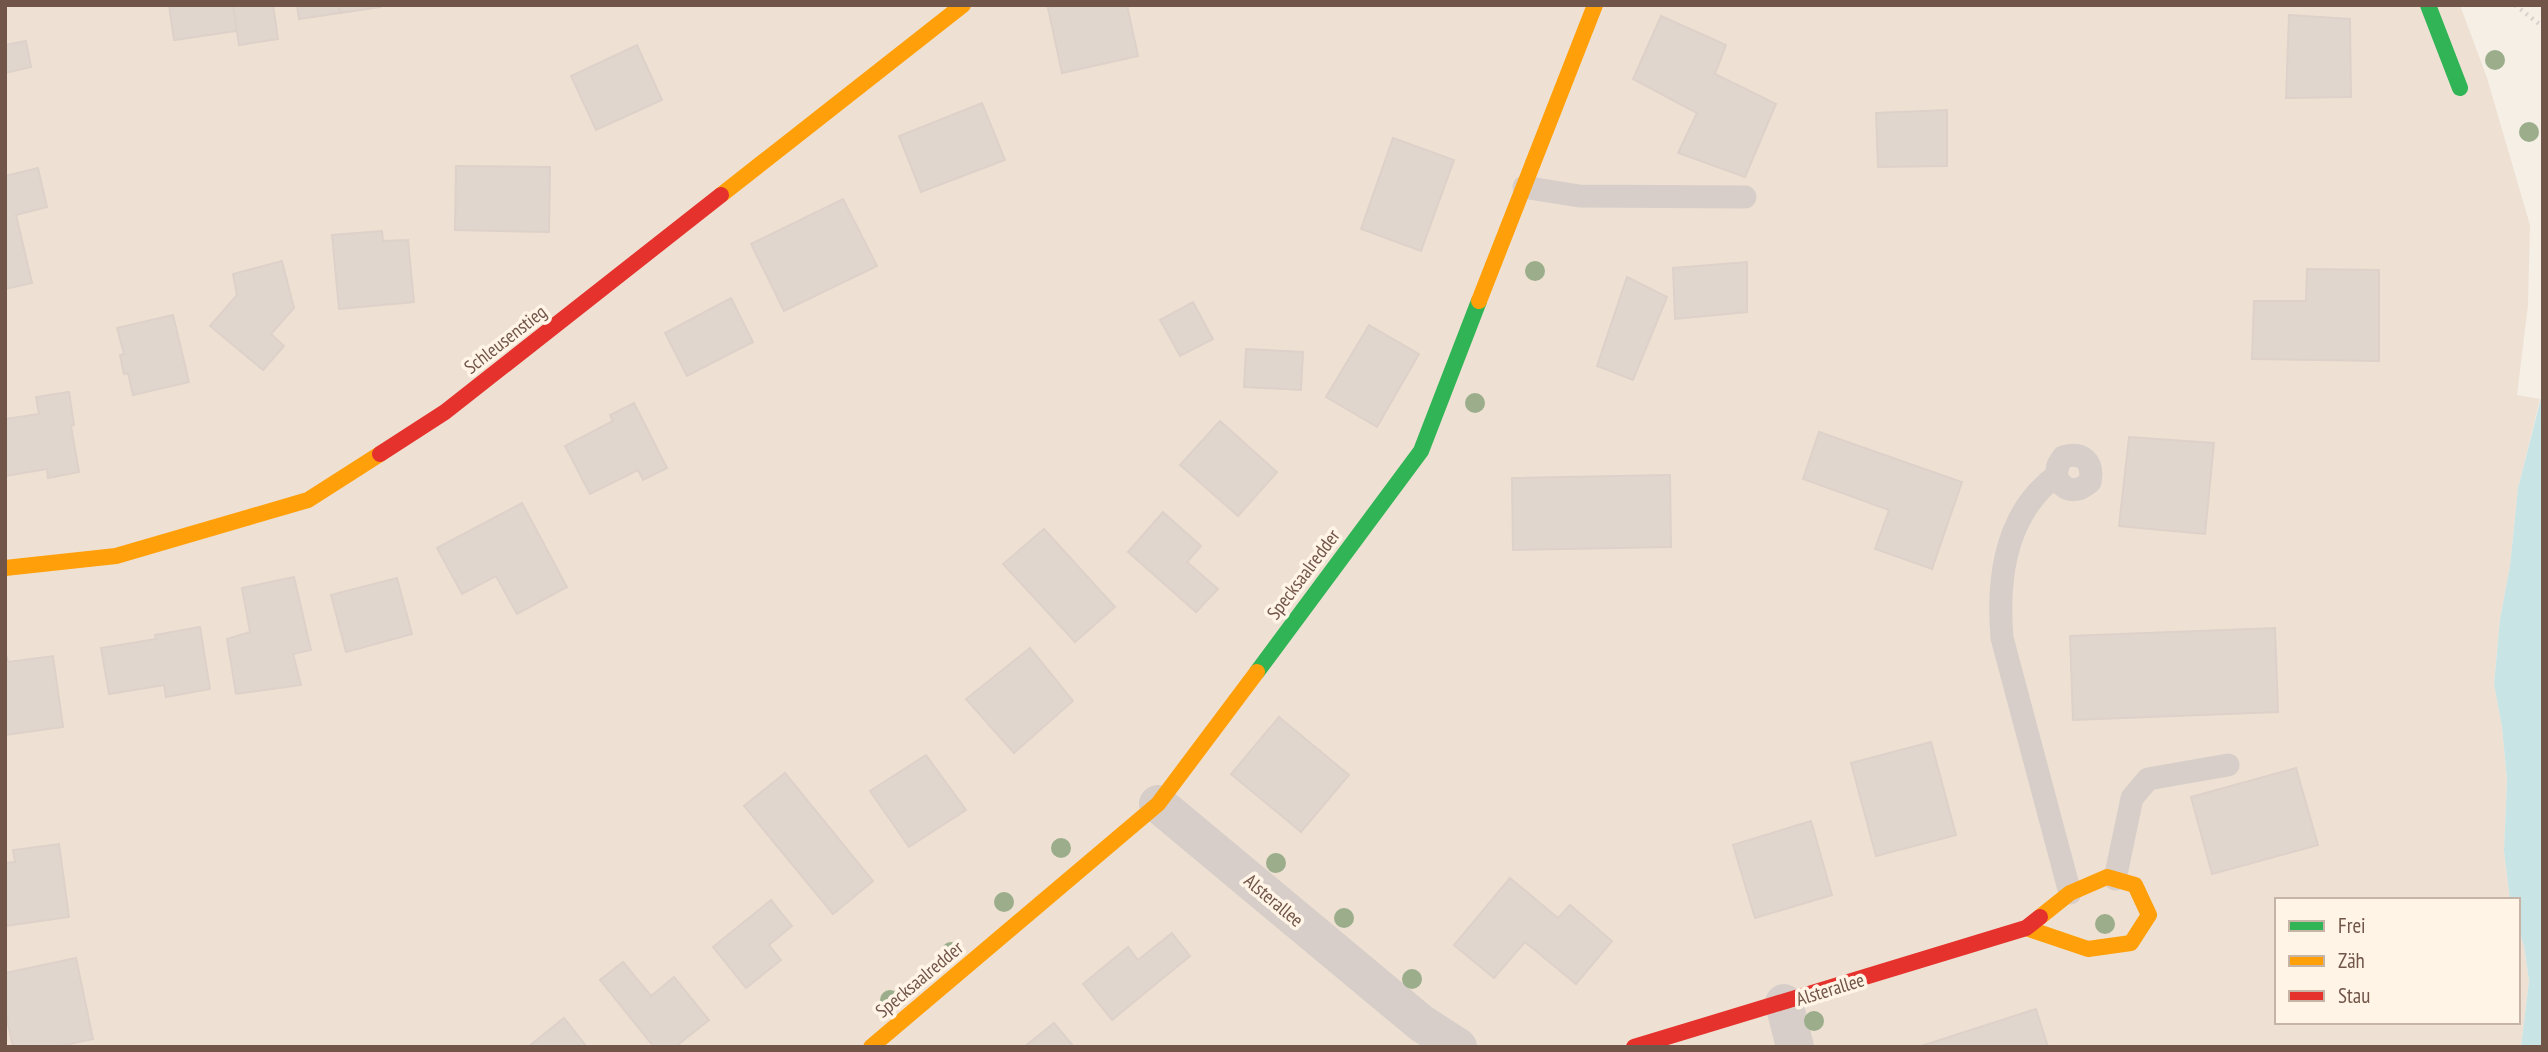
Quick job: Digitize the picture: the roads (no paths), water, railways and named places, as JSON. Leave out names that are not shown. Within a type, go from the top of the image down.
[{"type":"street","name":"Schleusenstieg","points":[[5,568],[116,556],[308,500],[445,412],[963,5]]},
{"type":"street","name":"Specksaalredder","points":[[871,1047],[1158,804],[1421,451],[1595,5]]},
{"type":"street","points":[[2428,5],[2460,88]]},
{"type":"street","name":"Alsterallee","points":[[1158,804],[1421,1023],[1458,1047]]},
{"type":"street","name":"Alsterallee","points":[[1634,1047],[2026,928],[2070,894],[2107,877],[2115,879]]},
{"type":"street","points":[[2026,928],[2088,949],[2132,943],[2149,915],[2135,885],[2115,879]]},
{"type":"street","points":[[1784,1003],[1795,1047]]},
{"type":"lane","points":[[1524,187],[1579,196],[1745,197]]},
{"type":"lane","points":[[2056,476],[2040,488],[2027,505],[2013,535],[2001,582],[1999,606],[2002,638],[2070,894]]},
{"type":"lane","points":[[2115,879],[2132,798],[2148,779],[2228,765]]},
{"type":"water","points":[[2543,390],[2543,1047],[2521,1047],[2529,981],[2520,933],[2520,898],[2510,898],[2504,851],[2507,780],[2502,727],[2494,684],[2518,488]]}]
